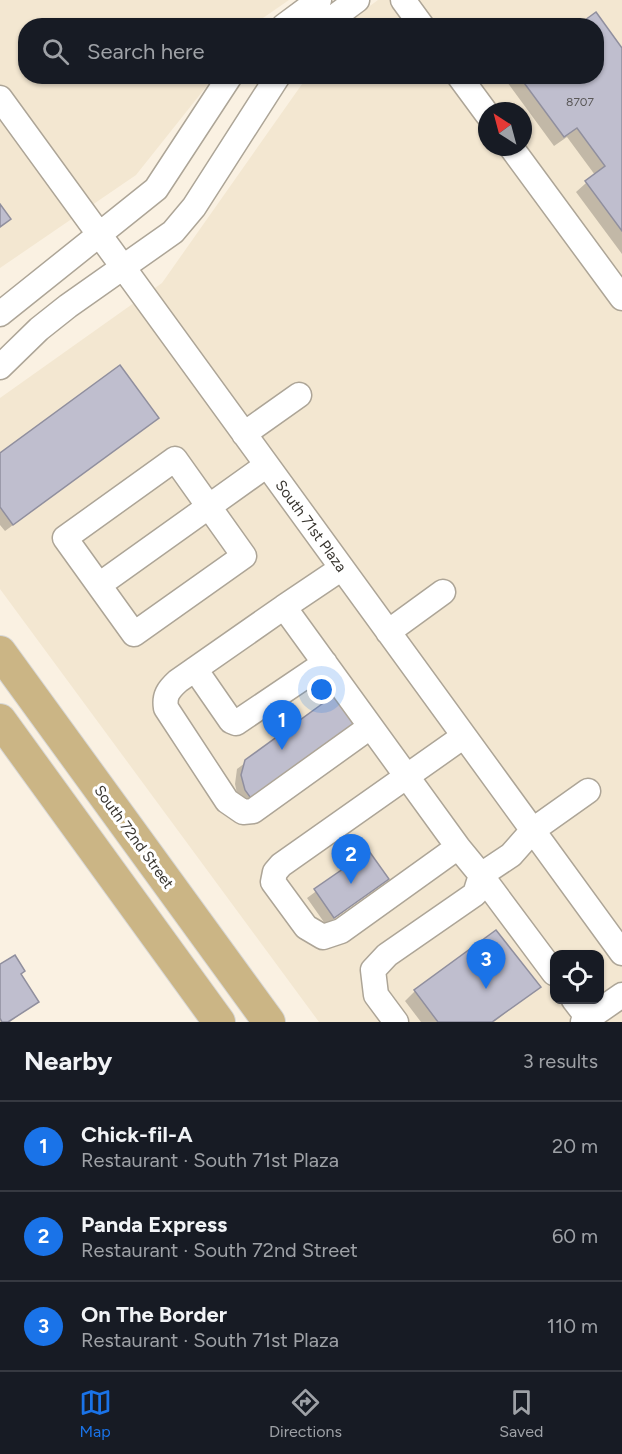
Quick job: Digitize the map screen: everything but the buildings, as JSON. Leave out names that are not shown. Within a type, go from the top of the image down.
[{"type":"main road","name":"South 72nd Street","points":[[0,652],[269,1022]]},
{"type":"main road","points":[[0,720],[219,1022]]},
{"type":"street","points":[[295,18],[319,0]]},
{"type":"street","points":[[333,18],[357,0]]},
{"type":"street","points":[[403,0],[416,18]]},
{"type":"street","points":[[0,314],[156,189],[225,84]]},
{"type":"street","points":[[0,367],[39,329],[68,306],[173,232],[194,207],[273,84]]},
{"type":"street","points":[[465,84],[478,102]]},
{"type":"street","name":"South 71st Plaza","points":[[0,98],[622,953]]},
{"type":"street","points":[[518,156],[622,298]]},
{"type":"street","points":[[244,434],[299,395]]},
{"type":"street","points":[[175,459],[209,507],[244,556],[134,634],[65,538],[175,459]]},
{"type":"street","points":[[99,585],[267,465]]},
{"type":"street","points":[[342,568],[170,688],[165,699],[166,708],[227,801],[243,812],[253,811],[275,797],[370,727]]},
{"type":"street","points":[[388,632],[443,592]]},
{"type":"street","points":[[284,607],[458,847],[482,875],[550,966]]},
{"type":"street","points":[[195,669],[231,721],[236,723],[325,663]]},
{"type":"street","points":[[458,847],[341,931],[323,937],[306,927],[273,882],[275,872],[281,866],[464,736]]},
{"type":"street","points":[[396,1022],[376,995],[373,970],[387,955],[475,894],[482,875],[511,855],[533,830],[588,790]]},
{"type":"street","points":[[582,1013],[622,995]]},
{"type":"shaded area","points":[[0,0],[289,0],[263,18],[18,18],[18,84],[208,84],[136,175],[0,268]]},
{"type":"shaded area","points":[[378,0],[622,0],[622,1022],[319,1022],[0,589],[0,398],[162,283],[302,84],[604,84],[604,18],[354,18]]},
{"type":"place","name":"Chick-fil-A","points":[[282,750]]},
{"type":"place","name":"Panda Express","points":[[351,884]]},
{"type":"place","name":"On The Border","points":[[486,989]]}]
